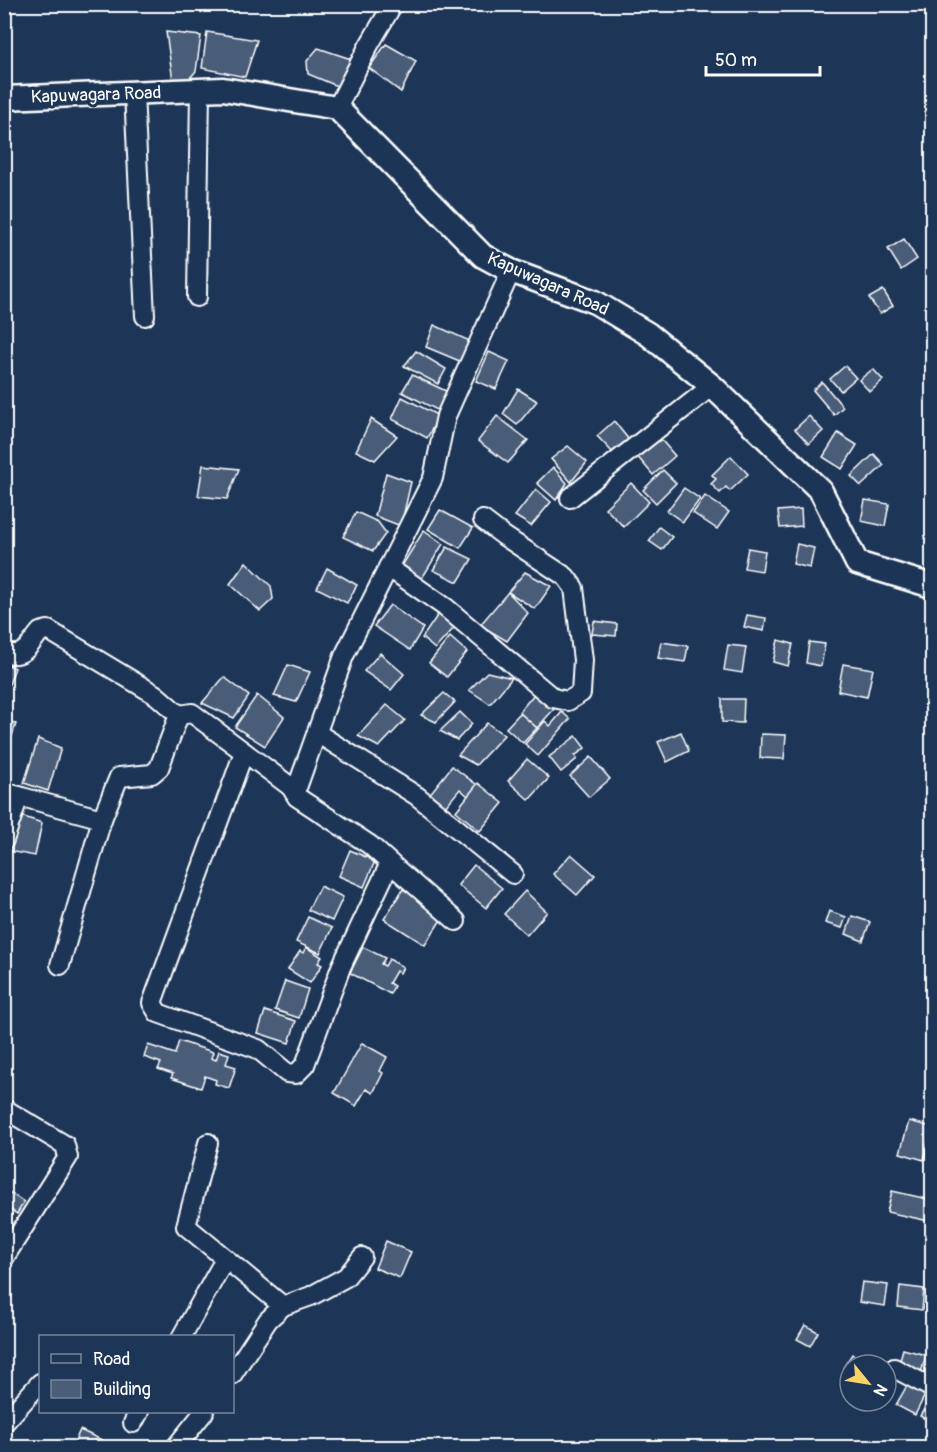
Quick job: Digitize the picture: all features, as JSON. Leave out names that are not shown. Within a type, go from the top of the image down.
[{"type":"street","points":[[337,108],[393,4]]},
{"type":"street","name":"Kapuwagara Road","points":[[4,98],[223,89],[337,108],[483,256],[512,271],[595,302],[648,334],[712,386],[821,491],[856,563],[933,586]]},
{"type":"street","points":[[196,297],[200,90]]},
{"type":"street","points":[[134,93],[145,316]]},
{"type":"street","points":[[291,787],[298,786],[344,656],[433,478],[446,416],[512,271]]},
{"type":"street","points":[[570,498],[712,386]]},
{"type":"street","points":[[388,567],[446,607],[553,698],[568,701],[581,693],[583,660],[574,588],[566,577],[483,520]]},
{"type":"street","points":[[4,652],[13,655],[23,653],[40,632],[48,630],[156,695],[179,715],[192,713],[291,787],[297,797],[370,845],[456,921]]},
{"type":"street","points":[[60,965],[102,819],[118,777],[152,774],[159,768],[179,715]]},
{"type":"street","points":[[317,733],[417,796],[513,874]]},
{"type":"street","points":[[244,752],[152,1003],[158,1013],[258,1049],[287,1073],[296,1074],[305,1065],[341,967],[390,863]]},
{"type":"street","points":[[4,840],[12,794],[102,819]]},
{"type":"street","points":[[4,1258],[68,1157],[65,1145],[8,1111]]},
{"type":"street","points":[[208,1143],[186,1226],[283,1306]]},
{"type":"street","points":[[234,1372],[268,1320],[283,1306],[311,1296],[346,1277],[362,1257]]},
{"type":"street","points":[[183,1335],[225,1259]]},
{"type":"street","points":[[898,1370],[933,1388]]},
{"type":"street","points":[[4,1423],[39,1384]]},
{"type":"street","points":[[175,1448],[203,1413]]},
{"type":"building","points":[[356,4],[374,4],[369,12]]},
{"type":"building","points":[[166,32],[201,36],[196,71],[190,78],[173,81]]},
{"type":"building","points":[[207,32],[257,40],[245,77],[202,68]]},
{"type":"building","points":[[386,44],[416,61],[401,92],[369,68]]},
{"type":"building","points":[[318,48],[354,60],[342,88],[308,74],[307,61]]},
{"type":"building","points":[[904,239],[917,259],[901,270],[888,249]]},
{"type":"building","points":[[883,290],[893,306],[880,314],[869,298]]},
{"type":"building","points":[[434,325],[472,342],[462,362],[426,347]]},
{"type":"building","points":[[416,351],[446,369],[438,384],[404,366]]},
{"type":"building","points":[[489,352],[509,361],[496,389],[476,381]]},
{"type":"building","points":[[845,366],[856,378],[841,391],[830,379]]},
{"type":"building","points":[[873,369],[883,380],[870,392],[859,380]]},
{"type":"building","points":[[412,375],[448,392],[441,412],[402,392]]},
{"type":"building","points":[[822,382],[843,407],[834,415],[813,390]]},
{"type":"building","points":[[518,389],[537,401],[517,425],[503,414]]},
{"type":"building","points":[[402,397],[439,416],[427,438],[392,419]]},
{"type":"building","points":[[497,416],[528,440],[508,463],[478,441]]},
{"type":"building","points":[[809,416],[823,431],[809,444],[795,429]]},
{"type":"building","points":[[371,419],[397,436],[375,460],[356,451]]},
{"type":"building","points":[[614,421],[629,440],[615,455],[597,436]]},
{"type":"building","points":[[838,433],[857,445],[842,469],[823,457]]},
{"type":"building","points":[[658,436],[675,456],[653,475],[636,455]]},
{"type":"building","points":[[568,446],[587,462],[571,482],[551,459]]},
{"type":"building","points":[[874,454],[884,465],[861,486],[851,476]]},
{"type":"building","points":[[731,456],[748,474],[730,491],[726,487],[720,493],[711,484],[716,479],[712,475]]},
{"type":"building","points":[[203,465],[239,469],[227,499],[198,496]]},
{"type":"building","points":[[553,467],[567,483],[556,500],[537,483]]},
{"type":"building","points":[[663,470],[676,483],[656,503],[643,490]]},
{"type":"building","points":[[386,473],[411,482],[401,526],[375,516]]},
{"type":"building","points":[[631,483],[649,502],[624,527],[605,508]]},
{"type":"building","points":[[684,488],[700,499],[683,522],[667,511]]},
{"type":"building","points":[[536,489],[551,502],[531,526],[515,516]]},
{"type":"building","points":[[705,496],[729,512],[717,529],[693,513]]},
{"type":"building","points":[[865,500],[889,504],[885,526],[861,521]]},
{"type":"building","points":[[801,509],[802,526],[780,528],[778,511]]},
{"type":"building","points":[[440,510],[473,528],[460,548],[428,529]]},
{"type":"building","points":[[356,512],[378,522],[386,533],[373,551],[343,537]]},
{"type":"building","points":[[659,527],[672,537],[662,550],[649,541]]},
{"type":"building","points":[[424,530],[443,544],[421,580],[400,569]]},
{"type":"building","points":[[797,544],[814,548],[810,568],[793,564]]},
{"type":"building","points":[[447,547],[472,559],[458,582],[433,570]]},
{"type":"building","points":[[748,548],[765,551],[762,571],[744,568]]},
{"type":"building","points":[[246,562],[271,586],[273,599],[260,611],[230,584]]},
{"type":"building","points":[[327,568],[357,585],[347,603],[317,588]]},
{"type":"building","points":[[525,572],[551,586],[535,609],[508,592]]},
{"type":"building","points":[[508,592],[528,613],[507,641],[480,625]]},
{"type":"building","points":[[390,605],[423,628],[410,650],[374,626]]},
{"type":"building","points":[[439,613],[454,628],[435,649],[422,638]]},
{"type":"building","points":[[747,615],[766,618],[764,631],[744,627]]},
{"type":"building","points":[[594,621],[617,624],[616,636],[592,634]]},
{"type":"building","points":[[450,637],[467,652],[447,677],[429,663]]},
{"type":"building","points":[[778,640],[793,644],[788,666],[773,662]]},
{"type":"building","points":[[661,642],[688,646],[685,662],[658,658]]},
{"type":"building","points":[[809,642],[825,644],[821,666],[806,663]]},
{"type":"building","points":[[728,645],[746,647],[742,673],[724,670]]},
{"type":"building","points":[[380,653],[404,674],[391,690],[364,671]]},
{"type":"building","points":[[4,663],[15,668],[4,698]]},
{"type":"building","points":[[843,664],[873,669],[867,697],[838,691]]},
{"type":"building","points":[[288,665],[310,672],[296,702],[274,696]]},
{"type":"building","points":[[487,672],[512,678],[490,704],[469,690]]},
{"type":"building","points":[[224,677],[249,696],[234,718],[202,703]]},
{"type":"building","points":[[444,693],[455,702],[436,722],[421,715]]},
{"type":"building","points":[[535,693],[554,709],[537,728],[519,712]]},
{"type":"building","points":[[257,695],[284,717],[265,746],[235,727]]},
{"type":"building","points":[[722,699],[744,699],[743,723],[722,722]]},
{"type":"building","points":[[387,705],[405,720],[379,747],[358,736]]},
{"type":"building","points":[[460,712],[472,724],[457,740],[440,731]]},
{"type":"building","points":[[562,712],[570,719],[538,756],[525,744],[545,721],[550,726]]},
{"type":"building","points":[[520,713],[537,728],[523,743],[506,728]]},
{"type":"building","points":[[4,719],[16,724],[4,760]]},
{"type":"building","points":[[487,723],[504,735],[476,765],[458,755]]},
{"type":"building","points":[[681,732],[689,751],[667,762],[658,742]]},
{"type":"building","points":[[761,734],[786,735],[784,759],[760,758]]},
{"type":"building","points":[[576,736],[585,748],[575,756],[577,759],[561,772],[549,757]]},
{"type":"building","points":[[38,739],[61,748],[48,791],[24,783]]},
{"type":"building","points":[[591,757],[610,779],[589,797],[570,776]]},
{"type":"building","points":[[527,759],[549,778],[529,800],[508,781]]},
{"type":"building","points":[[452,766],[477,785],[468,796],[460,789],[445,807],[429,795]]},
{"type":"building","points":[[478,783],[503,803],[480,831],[456,811]]},
{"type":"building","points":[[18,815],[42,823],[35,856],[8,851]]},
{"type":"building","points":[[350,850],[375,861],[364,887],[339,876]]},
{"type":"building","points":[[571,854],[595,875],[577,895],[553,874]]},
{"type":"building","points":[[474,865],[502,888],[486,908],[458,885]]},
{"type":"building","points":[[320,886],[343,897],[332,921],[308,910]]},
{"type":"building","points":[[403,889],[444,915],[425,945],[384,919]]},
{"type":"building","points":[[525,891],[547,912],[527,935],[504,914]]},
{"type":"building","points":[[829,911],[846,917],[842,928],[825,923]]},
{"type":"building","points":[[852,916],[870,922],[863,941],[846,934]]},
{"type":"building","points":[[308,917],[332,928],[320,953],[296,942]]},
{"type":"building","points":[[306,947],[322,957],[318,963],[322,965],[310,983],[288,969],[300,951],[303,953]]},
{"type":"building","points":[[363,947],[385,958],[381,964],[385,966],[389,959],[403,967],[400,973],[396,971],[389,983],[394,986],[390,994],[350,973]]},
{"type":"building","points":[[285,981],[308,989],[299,1018],[275,1010]]},
{"type":"building","points":[[265,1011],[296,1021],[289,1043],[258,1033]]},
{"type":"building","points":[[179,1041],[213,1052],[211,1058],[216,1060],[219,1051],[229,1054],[226,1064],[236,1067],[229,1088],[215,1084],[216,1080],[205,1076],[201,1088],[171,1078],[173,1074],[158,1069],[161,1063],[144,1057],[148,1045],[175,1054]]},
{"type":"building","points":[[362,1043],[387,1057],[380,1071],[383,1073],[373,1093],[366,1089],[356,1106],[334,1093]]},
{"type":"building","points":[[909,1121],[932,1127],[924,1160],[900,1153]]},
{"type":"building","points":[[4,1189],[24,1202],[17,1214],[4,1206]]},
{"type":"building","points":[[892,1191],[932,1200],[929,1221],[887,1212]]},
{"type":"building","points":[[386,1241],[411,1252],[400,1278],[375,1268]]},
{"type":"building","points":[[862,1282],[888,1285],[885,1306],[859,1302]]},
{"type":"building","points":[[900,1286],[924,1289],[922,1310],[898,1307]]},
{"type":"building","points":[[805,1325],[818,1332],[810,1346],[797,1339]]},
{"type":"building","points":[[903,1349],[926,1355],[921,1373],[898,1367]]},
{"type":"building","points":[[908,1384],[926,1393],[915,1415],[898,1406],[898,1402]]},
{"type":"building","points":[[930,1399],[932,1401],[932,1423],[920,1416]]},
{"type":"building","points":[[80,1430],[108,1443],[106,1448],[72,1448]]}]
